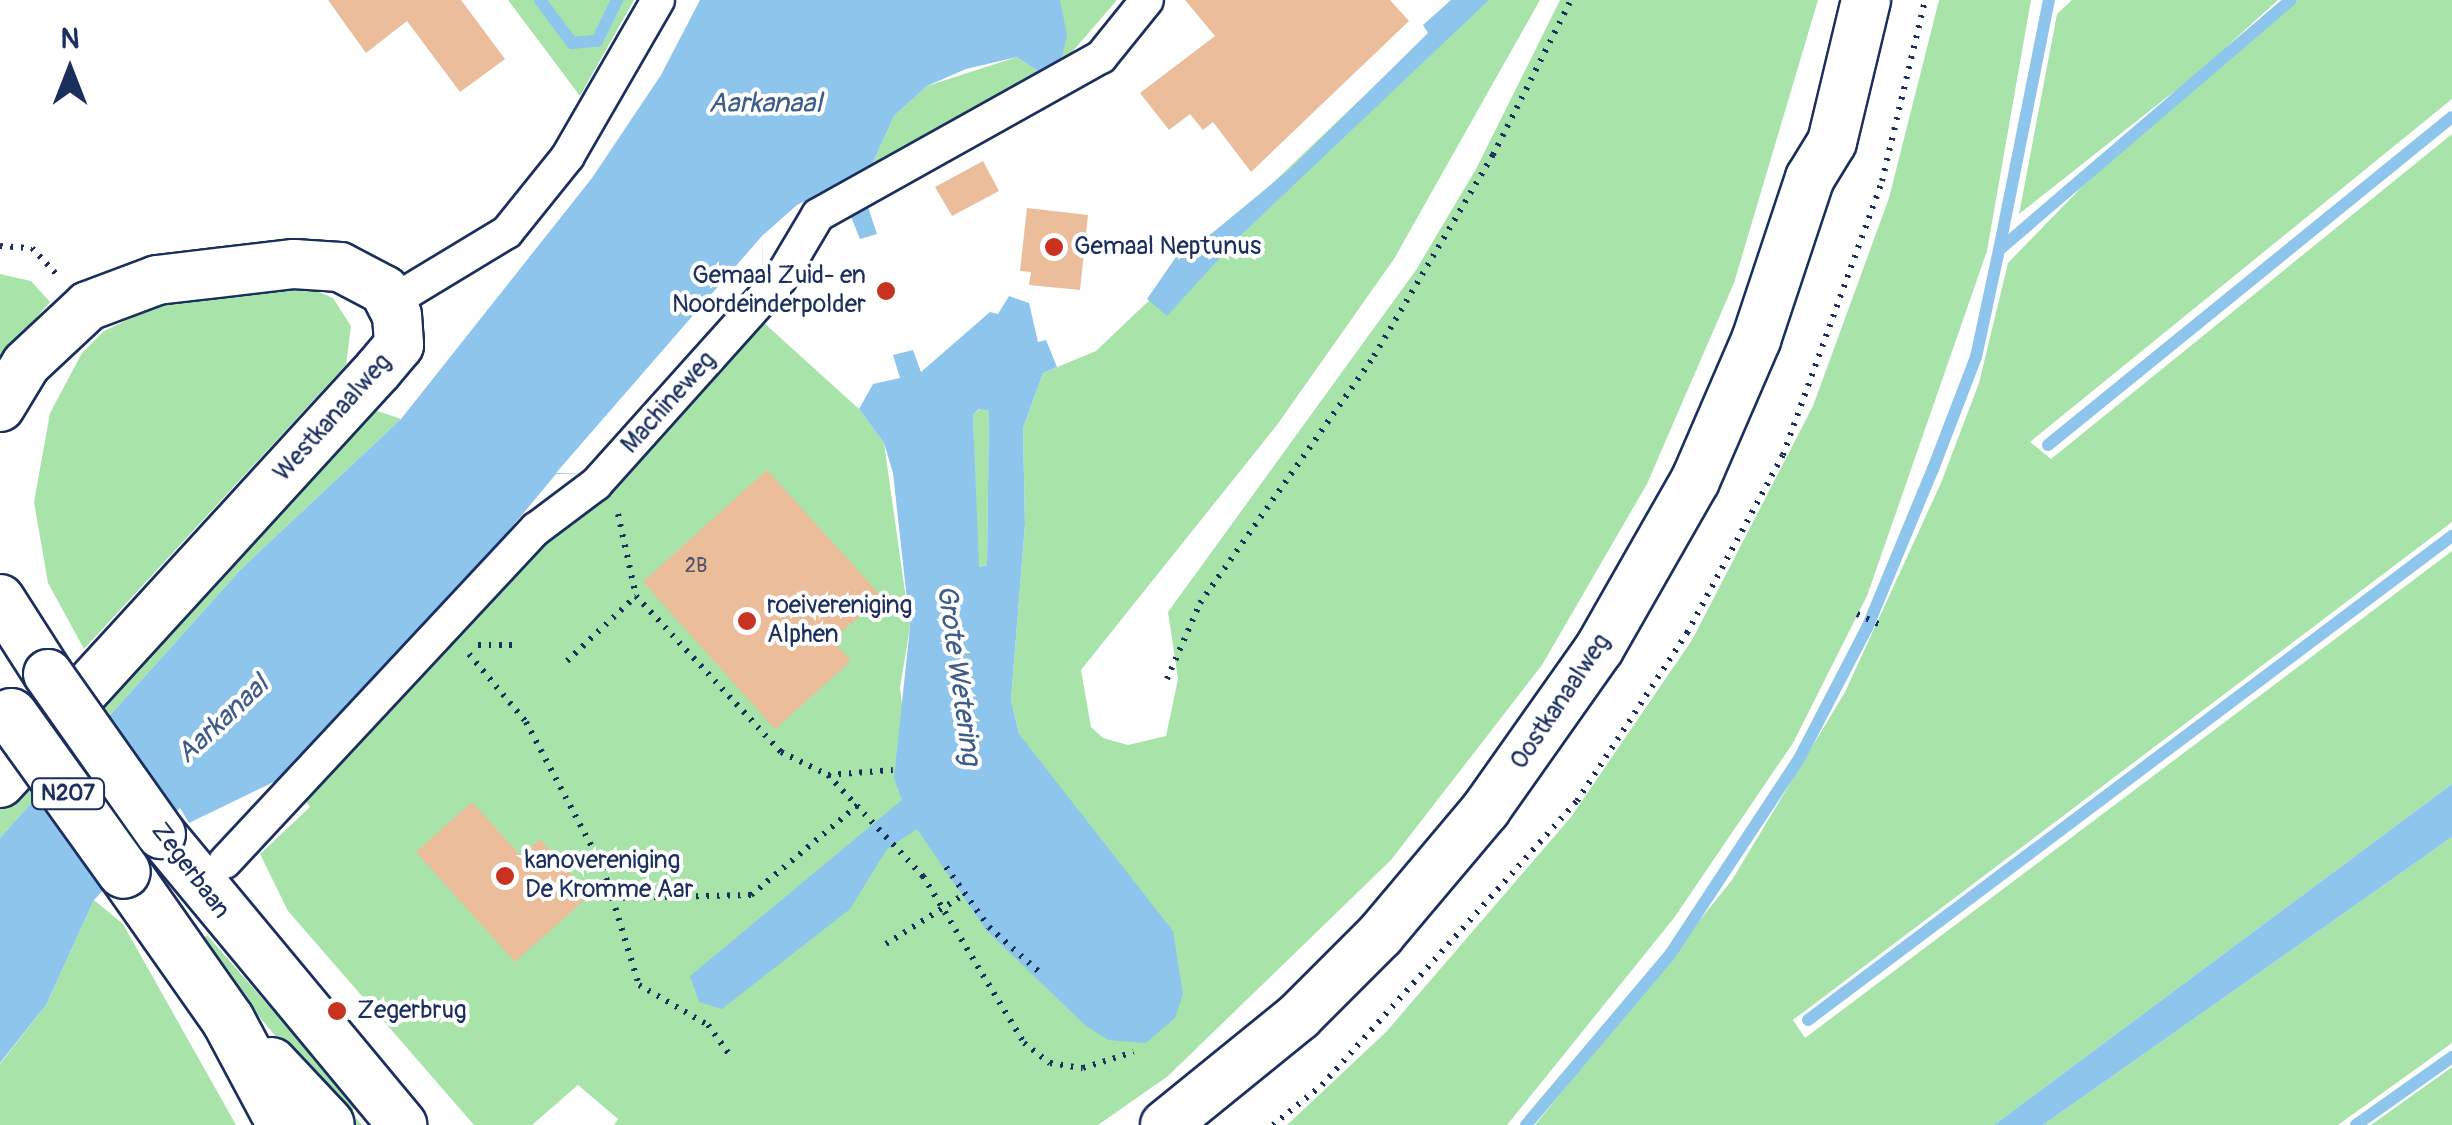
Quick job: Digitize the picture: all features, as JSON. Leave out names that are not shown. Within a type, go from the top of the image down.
[{"type":"main road","name":"N207","points":[[6,707],[228,1020],[284,1125]]},
{"type":"main road","name":"N207","points":[[228,1020],[328,1125]]},
{"type":"street","points":[[0,407],[26,364],[88,306],[157,280],[294,264],[367,276],[393,302],[507,232],[568,156],[658,0]]},
{"type":"street","name":"Machineweg","points":[[225,862],[536,529],[604,476],[780,278],[818,215],[841,197],[873,184],[1101,57],[1147,0]]},
{"type":"street","name":"Oostkanaalweg","points":[[1810,178],[1808,136],[1833,0]]},
{"type":"street","name":"Oostkanaalweg","points":[[1165,1125],[1299,1016],[1380,935],[1544,729],[1695,481],[1756,340],[1810,178],[1832,142],[1866,0]]},
{"type":"street","name":"Westkanaalweg","points":[[0,783],[399,345],[393,302]]},
{"type":"street","name":"Zegerbaan","points":[[0,599],[161,834],[403,1125]]},
{"type":"path","points":[[1167,678],[1200,602],[1394,322],[1493,155],[1570,0]]},
{"type":"path","points":[[0,246],[32,248],[88,306]]},
{"type":"path","points":[[604,476],[636,596],[781,752],[828,774],[892,840],[944,908],[1009,1021],[1050,1063],[1083,1068],[1134,1052]]},
{"type":"path","points":[[567,660],[636,596]]},
{"type":"path","points":[[1857,614],[1881,625]]},
{"type":"path","points":[[512,646],[462,646],[526,722],[612,898],[639,985],[708,1025],[728,1054]]},
{"type":"path","points":[[828,774],[892,770]]},
{"type":"path","points":[[612,898],[752,896],[860,804]]},
{"type":"path","points":[[946,867],[988,926],[1038,971]]},
{"type":"path","points":[[886,944],[962,896]]},
{"type":"green space","points":[[508,0],[634,0],[580,96]]},
{"type":"green space","points":[[1060,0],[1117,0],[1060,66]]},
{"type":"green space","points":[[1465,0],[1540,0],[1394,259],[1277,425],[1081,670],[1091,727],[1103,738],[1128,745],[1166,736],[1178,679],[1168,612],[1416,270],[1476,169],[1560,0],[1818,0],[1734,283],[1647,484],[1542,665],[1391,860],[1168,1076],[1098,1125],[614,1125],[618,1119],[578,1085],[532,1125],[474,1125],[288,911],[260,854],[310,807],[303,797],[546,538],[763,322],[859,409],[884,443],[910,627],[900,688],[918,829],[986,930],[1019,734],[1011,700],[1025,524],[1023,428],[1043,373],[1096,351]]},
{"type":"green space","points":[[1939,0],[2031,0],[1987,251],[1867,596],[1793,743],[1674,918],[1507,1125],[1287,1125],[1386,1032],[1571,817],[1692,640],[1813,406],[1889,198]]},
{"type":"green space","points":[[2072,0],[2278,0],[2225,48],[2284,0],[2452,0],[2452,99],[2030,442],[2051,459],[2452,134],[2452,522],[1793,1020],[1805,1038],[2452,551],[2452,784],[1994,1125],[1535,1125],[1732,880],[1845,692],[1941,483],[1979,383],[2008,263],[2176,90],[2019,214],[2057,14]]},
{"type":"green space","points":[[1017,57],[1042,74],[870,169],[894,116],[927,86]]},
{"type":"green space","points":[[0,274],[31,281],[50,302],[0,359]]},
{"type":"green space","points":[[222,288],[310,288],[333,298],[351,326],[346,365],[84,649],[48,583],[34,502],[50,413],[82,353],[104,331],[179,295]]},
{"type":"green space","points":[[363,406],[401,419],[242,568],[0,838],[0,798]]},
{"type":"green space","points":[[980,409],[989,411],[987,565],[978,567],[973,415]]},
{"type":"green space","points":[[2452,837],[2452,1043],[2338,1125],[2043,1125]]},
{"type":"green space","points":[[94,900],[123,924],[236,1125],[0,1125],[0,1064],[46,1005]]},
{"type":"green space","points":[[207,935],[356,1106],[351,1113],[362,1125],[349,1125],[253,1009],[201,942]]},
{"type":"green space","points":[[2452,1067],[2452,1125],[2371,1125]]},
{"type":"water","name":"Aarkanaal","points":[[700,0],[1060,0],[1067,35],[1060,66],[1042,74],[1017,57],[966,69],[927,86],[894,116],[870,169],[866,201],[877,234],[860,239],[838,185],[797,205],[762,236],[763,276],[590,474],[556,474],[376,690],[288,775],[189,823],[180,808],[94,900],[46,1005],[0,1063],[0,838],[242,568],[401,419],[592,178],[661,75]]},
{"type":"water","points":[[1451,0],[1489,0],[1239,237],[1167,316],[1147,299],[1185,244],[1211,234],[1291,168],[1428,33],[1423,25]]},
{"type":"water","name":"Grote Wetering","points":[[1009,296],[1029,303],[1038,342],[1046,340],[1057,367],[1043,373],[1023,428],[1025,524],[1011,700],[1019,734],[1173,931],[1183,994],[1175,1018],[1146,1043],[1108,1040],[1086,1026],[986,930],[917,829],[887,849],[850,909],[722,1009],[699,1002],[690,976],[902,800],[894,778],[910,627],[893,473],[884,443],[859,409],[873,384],[900,378],[893,355],[913,350],[921,372],[990,312],[998,314]],"holes":[[[979,409],[989,411],[987,565],[979,567],[973,415]]]},
{"type":"water","points":[[2452,784],[2452,837],[2043,1125],[1994,1125]]},
{"type":"pier","points":[[762,236],[763,276],[590,474],[556,473]]},
{"type":"building","points":[[328,0],[461,0],[505,59],[460,92],[407,21],[366,53]]},
{"type":"building","points":[[1185,0],[1390,0],[1409,21],[1251,172],[1213,122],[1203,130],[1190,114],[1169,130],[1140,93],[1215,36]]},
{"type":"building","points":[[983,161],[999,191],[952,216],[935,187]]},
{"type":"building","name":"Gemaal Neptunus","points":[[1027,208],[1088,215],[1080,290],[1029,285],[1031,272],[1020,271]]},
{"type":"building","name":"roeivereniging Alphen","points":[[767,470],[882,597],[832,640],[851,661],[775,729],[643,582]]},
{"type":"building","name":"kanovereniging De Kromme Aar","points":[[472,802],[521,856],[540,839],[590,895],[515,962],[416,852]]},
{"type":"waterway","points":[[540,0],[572,43],[597,41],[617,0]]},
{"type":"waterway","points":[[1999,250],[2049,0]]},
{"type":"waterway","points":[[1526,1125],[1669,956],[1800,757],[1867,628],[1933,469],[1976,357],[1999,250],[2291,0]]},
{"type":"waterway","points":[[2048,445],[2452,117]]},
{"type":"waterway","points":[[1808,1020],[2452,536]]},
{"type":"waterway","points":[[2356,1125],[2452,1057]]},
{"type":"place","name":"Gemaal Neptunus","points":[[1054,247]]},
{"type":"place","name":"Gemaal Zuid- en Noordeinderpolder","points":[[886,291]]},
{"type":"place","name":"roeivereniging Alphen","points":[[747,621]]},
{"type":"place","name":"kanovereniging De Kromme Aar","points":[[505,876]]},
{"type":"place","name":"Zegerbrug","points":[[337,1011]]}]
